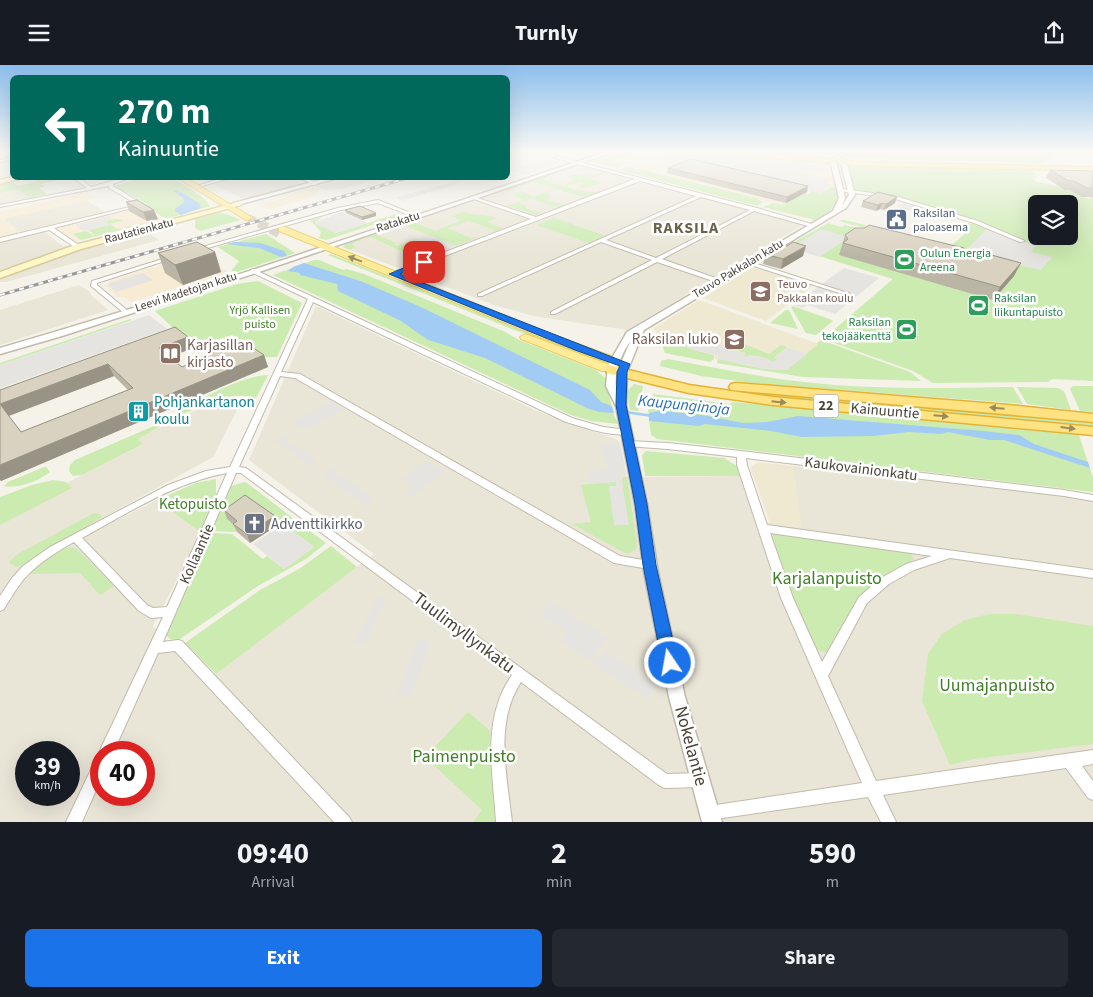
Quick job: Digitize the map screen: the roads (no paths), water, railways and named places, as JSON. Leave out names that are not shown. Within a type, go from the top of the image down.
[{"type":"highway","name":"Kainuuntie","points":[[618,367],[722,385],[1093,418]]},
{"type":"highway","name":"Kainuuntie","points":[[618,367],[689,389],[773,401],[1093,431]]},
{"type":"main road","points":[[197,186],[233,205]]},
{"type":"main road","points":[[204,186],[253,217]]},
{"type":"main road","name":"Rautatienkatu","points":[[0,274],[76,246],[233,205]]},
{"type":"main road","points":[[281,231],[319,249]]},
{"type":"main road","name":"Kainuuntie","points":[[319,249],[393,274],[618,367]]},
{"type":"main road","name":"Kainuuntie","points":[[319,249],[546,346],[618,367]]},
{"type":"street","points":[[86,186],[90,189]]},
{"type":"street","points":[[0,210],[101,186]]},
{"type":"street","points":[[0,240],[142,205],[112,186]]},
{"type":"street","name":"Rautatienkatu","points":[[233,205],[307,186]]},
{"type":"street","name":"Ratakatu","points":[[319,249],[505,186]]},
{"type":"street","points":[[393,274],[621,186]]},
{"type":"street","points":[[668,186],[812,225]]},
{"type":"street","points":[[836,210],[842,201],[840,186]]},
{"type":"street","points":[[850,186],[851,191]]},
{"type":"street","points":[[0,206],[81,189],[90,189]]},
{"type":"street","points":[[841,190],[898,198],[976,222],[1022,241]]},
{"type":"street","name":"Teuvo Pakkalan katu","points":[[618,367],[640,328],[848,203],[851,191]]},
{"type":"street","points":[[480,295],[701,195]]},
{"type":"street","points":[[473,197],[536,219]]},
{"type":"street","points":[[192,251],[340,209],[378,201],[416,216]]},
{"type":"street","points":[[553,313],[754,209]]},
{"type":"street","points":[[50,228],[76,246]]},
{"type":"street","points":[[600,240],[719,281]]},
{"type":"street","name":"Leevi Madetojan katu","points":[[0,351],[59,334],[319,249]]},
{"type":"street","points":[[126,312],[94,286],[94,282],[174,257]]},
{"type":"street","points":[[749,263],[848,294]]},
{"type":"street","name":"Kaukovainionkatu","points":[[253,271],[569,420],[628,438],[668,446],[1054,491],[1093,498]]},
{"type":"street","name":"Kollaantie","points":[[112,741],[311,300]]},
{"type":"street","name":"Leevi Madetojan katu","points":[[0,357],[59,334]]},
{"type":"street","name":"Nokelantie","points":[[618,367],[622,411],[641,504],[650,565],[677,697],[711,817]]},
{"type":"street","points":[[278,373],[297,376],[618,561],[650,565]]},
{"type":"street","points":[[741,454],[742,465],[788,598],[821,676],[889,822]]},
{"type":"street","points":[[0,606],[25,570],[47,553],[164,491],[194,478],[233,469]]},
{"type":"street","name":"Tuulimyllynkatu","points":[[233,469],[243,470],[248,473],[665,781],[700,780]]},
{"type":"street","points":[[763,527],[1093,574]]},
{"type":"street","points":[[75,537],[143,608],[151,613],[171,613]]},
{"type":"street","points":[[821,676],[863,601],[885,581],[910,567],[949,554]]},
{"type":"street","points":[[155,648],[178,645],[344,822]]},
{"type":"street","points":[[504,822],[498,733],[499,711],[504,695],[519,675]]},
{"type":"street","points":[[711,817],[872,789],[1093,757]]},
{"type":"street","points":[[1069,761],[1093,793]]},
{"type":"street","points":[[74,822],[90,787]]},
{"type":"water","points":[[177,190],[199,203],[201,208],[181,215],[175,211],[184,202],[183,198],[173,191]]},
{"type":"water","points":[[235,242],[261,243],[284,251],[287,256],[281,257],[259,248],[226,244]]},
{"type":"water","points":[[304,263],[363,282],[423,308],[590,390],[601,402],[612,406],[614,413],[589,409],[485,358],[428,340],[401,321],[338,291],[337,284],[288,271]]},
{"type":"water","name":"Kaupunginoja","points":[[660,411],[702,415],[743,423],[767,422],[798,416],[1019,435],[1034,444],[1088,462],[1090,468],[1004,440],[990,440],[948,432],[941,434],[909,432],[874,436],[802,437],[771,431],[705,424],[699,426],[649,421],[649,413]]},
{"type":"waterway","name":"Kaupunginoja","points":[[625,412],[653,416]]},
{"type":"tunnel","points":[[249,218],[259,223]]},
{"type":"tunnel","points":[[259,223],[280,234]]},
{"type":"railway","points":[[0,295],[379,186]]},
{"type":"place","name":"Raksilan paloasema","points":[[897,220]]},
{"type":"place","name":"Oulun Energia Areena","points":[[904,260]]},
{"type":"place","name":"Teuvo Pakkalan koulu","points":[[761,291]]},
{"type":"place","name":"Raksilan liikuntapuisto","points":[[978,305]]},
{"type":"place","name":"Raksilan tekojääkenttä","points":[[907,329]]},
{"type":"place","name":"Raksilan lukio","points":[[735,339]]},
{"type":"place","name":"Karjasillan kirjasto","points":[[171,354]]},
{"type":"place","name":"Pohjankartanon koulu","points":[[138,411]]},
{"type":"place","name":"Adventtikirkko","points":[[255,524]]},
{"type":"district","name":"RAKSILA","points":[[686,228]]},
{"type":"park label","name":"Yrjö Kallisen puisto","points":[[260,317]]},
{"type":"park label","name":"Ketopuisto","points":[[193,504]]},
{"type":"park label","name":"Karjalanpuisto","points":[[827,578]]},
{"type":"park label","name":"Uumajanpuisto","points":[[997,685]]},
{"type":"park label","name":"Paimenpuisto","points":[[464,756]]}]
